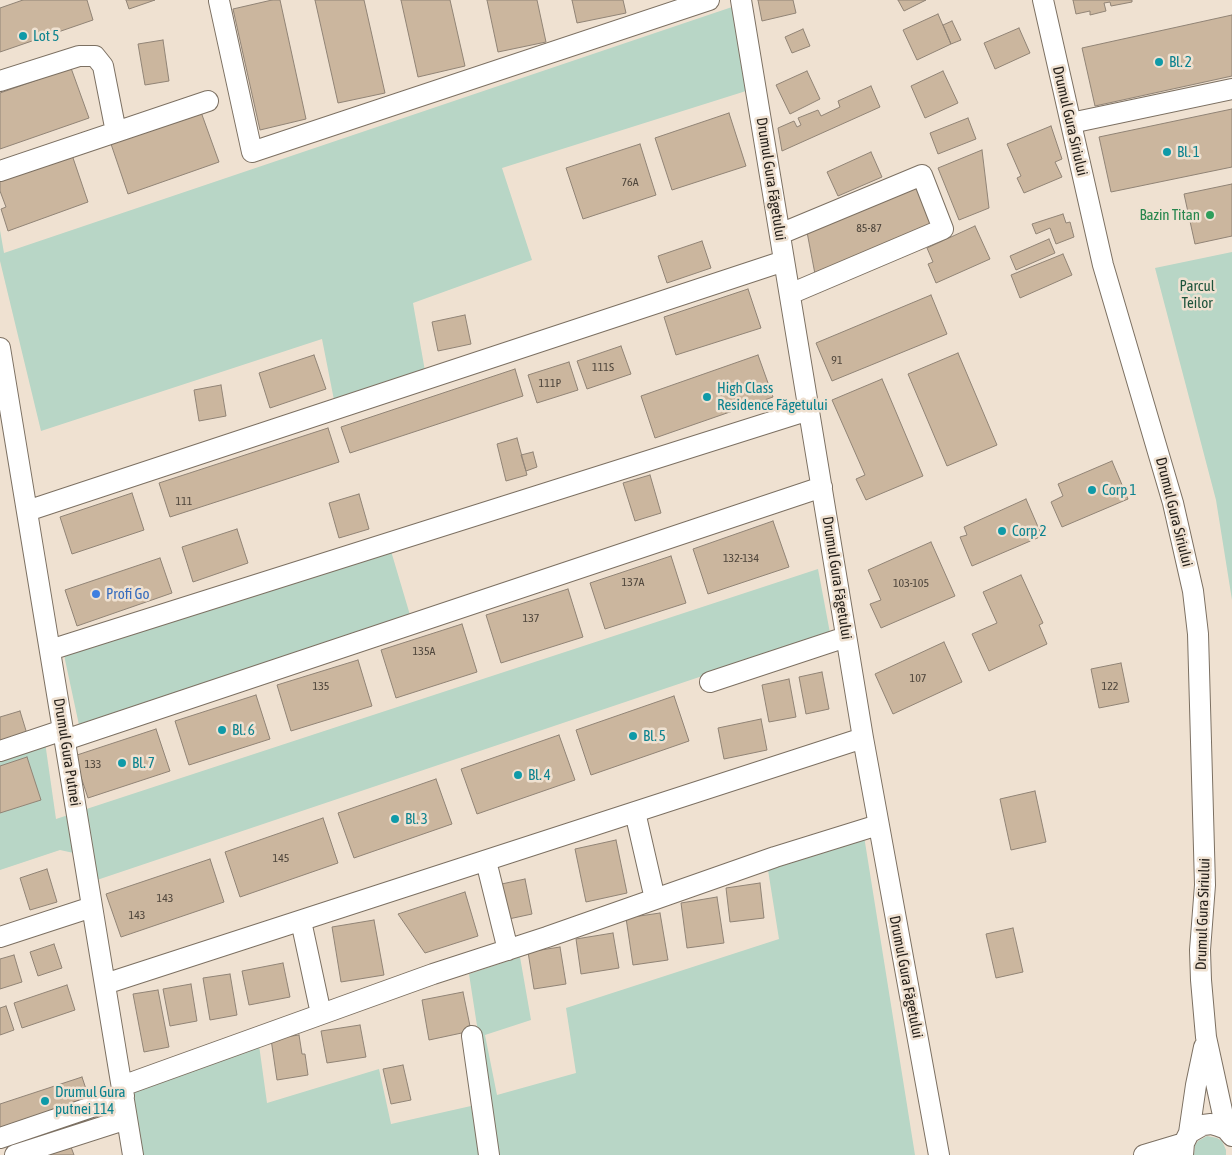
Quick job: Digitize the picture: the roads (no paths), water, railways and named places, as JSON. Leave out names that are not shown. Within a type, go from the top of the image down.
[{"type":"street","points":[[219,1],[252,152],[709,0]]},
{"type":"street","name":"Drumul Gura Făgetului","points":[[742,0],[863,738],[940,1155]]},
{"type":"street","name":"Drumul Gura Siriului","points":[[1043,0],[1103,265],[1171,494],[1193,591],[1198,634],[1205,884],[1200,950],[1206,1037],[1229,1133]]},
{"type":"street","points":[[0,81],[79,56],[95,56],[103,66],[116,132]]},
{"type":"street","points":[[1071,123],[1232,88]]},
{"type":"street","points":[[0,171],[208,101]]},
{"type":"street","points":[[780,234],[922,175],[943,229],[790,294]]},
{"type":"street","points":[[27,511],[784,261]]},
{"type":"street","name":"Drumul Gura Putnei","points":[[0,348],[5,407],[27,511],[133,1155]]},
{"type":"street","points":[[50,650],[809,410]]},
{"type":"street","points":[[0,751],[64,735],[822,487]]},
{"type":"street","points":[[710,682],[846,637]]},
{"type":"street","points":[[105,984],[863,738]]},
{"type":"street","points":[[635,812],[655,899]]},
{"type":"street","points":[[0,1138],[321,1014],[433,974],[878,825]]},
{"type":"street","points":[[486,861],[508,950]]},
{"type":"street","points":[[0,938],[92,907]]},
{"type":"street","points":[[301,921],[321,1014]]},
{"type":"street","points":[[472,1036],[489,1155]]},
{"type":"street","name":"Drumul Gura Siriului","points":[[1185,1144],[1206,1037]]},
{"type":"street","points":[[15,1155],[127,1119]]},
{"type":"street","points":[[1144,1155],[1185,1144],[1195,1128],[1211,1124],[1229,1133]]},
{"type":"place","name":"Lot 5","points":[[23,36]]},
{"type":"place","name":"Bl. 2","points":[[1159,62]]},
{"type":"place","name":"Bl. 1","points":[[1167,152]]},
{"type":"place","name":"Bazin Titan","points":[[1210,215]]},
{"type":"place","name":"High Class Residence Făgetului","points":[[707,397]]},
{"type":"place","name":"Corp 1","points":[[1092,490]]},
{"type":"place","name":"Corp 2","points":[[1002,531]]},
{"type":"place","name":"Profi Go","points":[[96,594]]},
{"type":"place","name":"Bl. 6","points":[[222,730]]},
{"type":"place","name":"Bl. 5","points":[[633,736]]},
{"type":"place","name":"Bl. 7","points":[[122,763]]},
{"type":"place","name":"Bl. 4","points":[[518,775]]},
{"type":"place","name":"Bl. 3","points":[[395,819]]},
{"type":"place","name":"Drumul Gura putnei 114","points":[[45,1101]]},
{"type":"park label","name":"Parcul Teilor","points":[[1197,294]]}]
